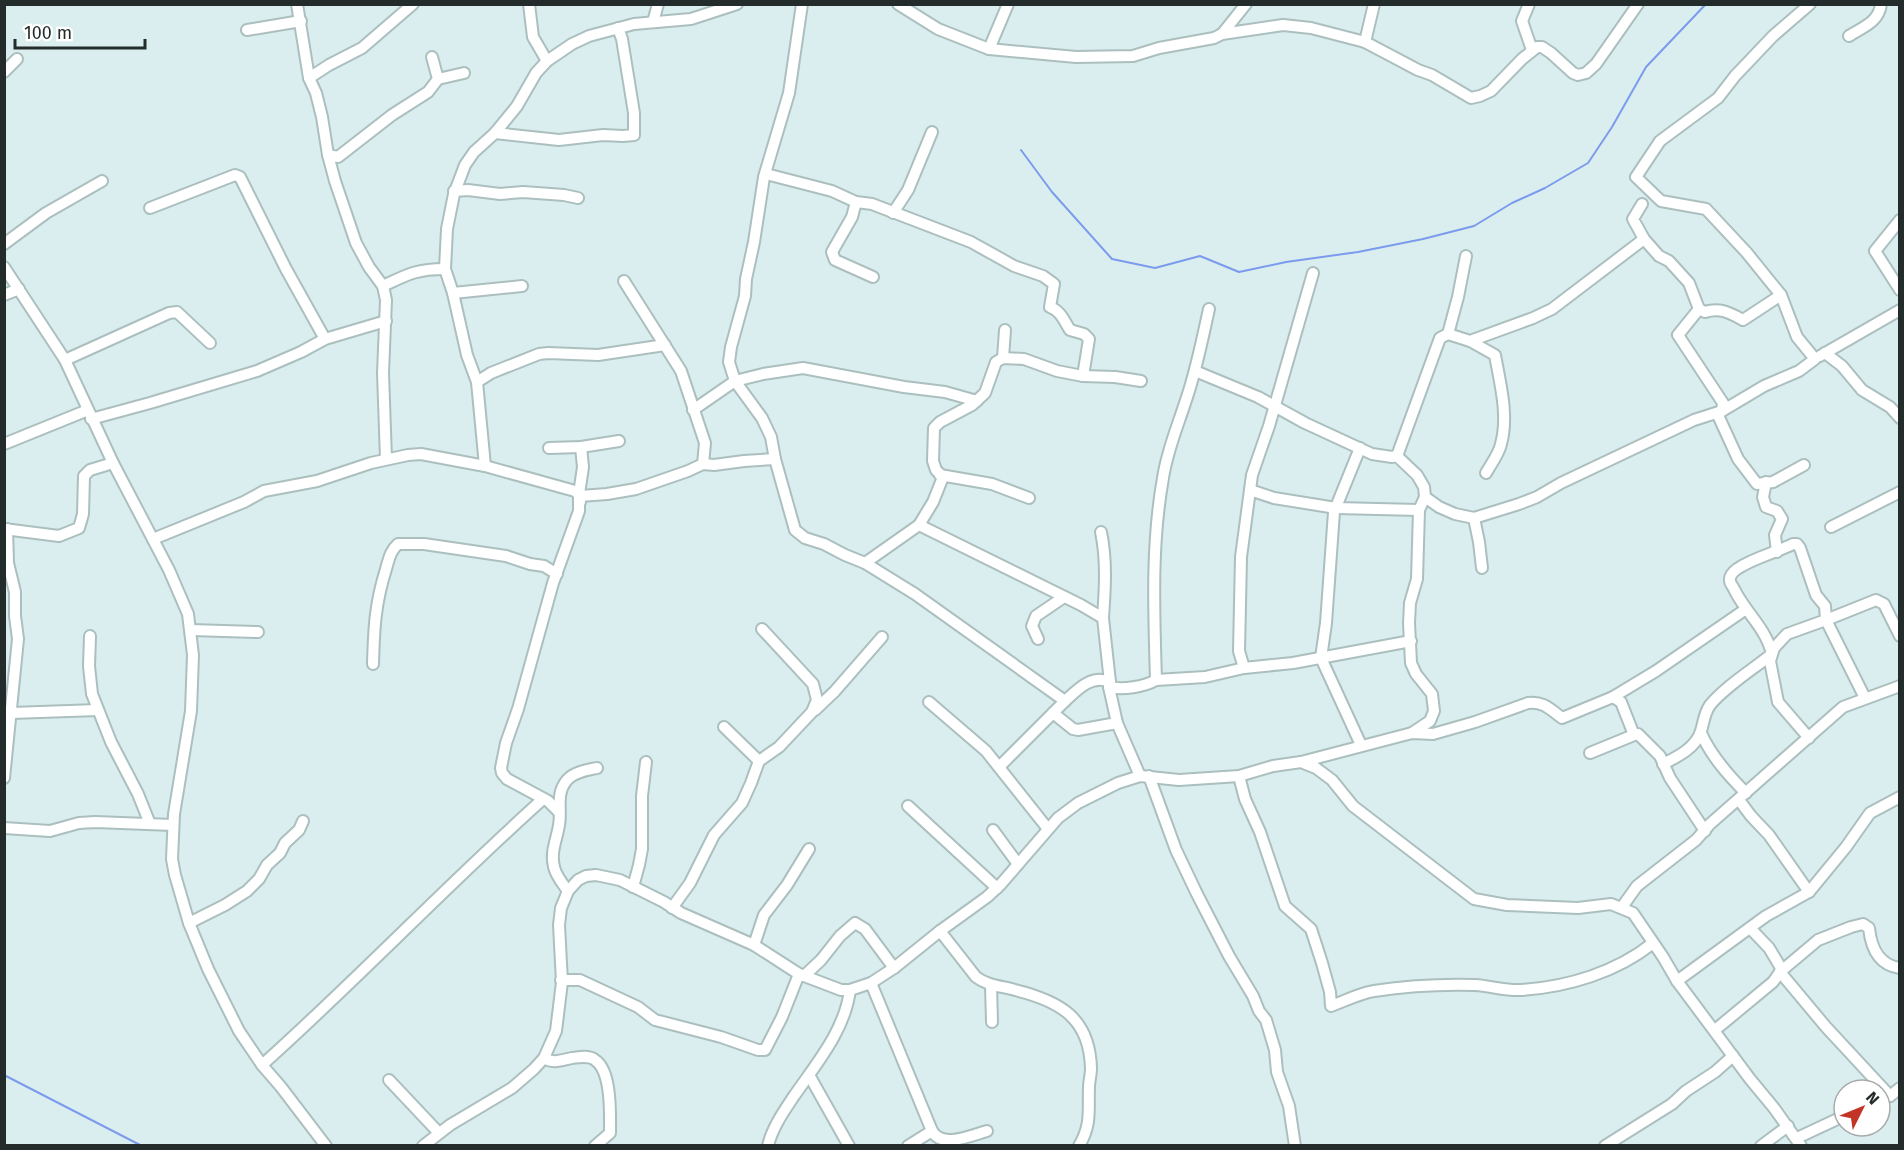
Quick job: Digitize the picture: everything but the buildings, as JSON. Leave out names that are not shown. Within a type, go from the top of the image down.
[{"type":"street","points":[[297,4],[309,78],[316,93],[322,117],[328,155],[356,243],[383,286],[386,300],[383,373],[386,459]]},
{"type":"street","points":[[309,78],[362,48],[413,4]]},
{"type":"street","points":[[529,4],[533,37],[547,61]]},
{"type":"street","points":[[652,22],[658,4]]},
{"type":"street","points":[[485,466],[477,382],[467,355],[453,292],[445,269],[447,230],[454,191],[465,165],[474,152],[495,133],[517,106],[536,73],[547,61],[572,44],[589,36],[618,28],[691,19],[737,4]]},
{"type":"street","points":[[802,4],[789,93],[761,190],[745,296],[731,347],[729,362],[735,381],[762,418],[771,437],[795,530],[805,538],[865,563],[942,612],[1065,701]]},
{"type":"street","points":[[898,4],[938,29],[989,49],[1076,57],[1133,56],[1150,50],[1214,38],[1222,34],[1282,25],[1311,28],[1365,42],[1432,75],[1471,98],[1491,91],[1537,47],[1542,47],[1573,73],[1578,75],[1586,73],[1596,64],[1638,4]]},
{"type":"street","points":[[989,49],[1008,4]]},
{"type":"street","points":[[1222,34],[1246,4]]},
{"type":"street","points":[[1365,42],[1374,4]]},
{"type":"street","points":[[1529,4],[1522,21],[1532,50]]},
{"type":"street","points":[[1810,4],[1773,36],[1735,76],[1718,98],[1660,141],[1636,177],[1662,201],[1706,208],[1781,295],[1797,337],[1815,359]]},
{"type":"street","points":[[1849,36],[1876,20],[1881,4]]},
{"type":"street","points":[[248,30],[301,21]]},
{"type":"street","points":[[495,133],[559,140],[603,135],[634,135],[634,113],[622,39],[618,28]]},
{"type":"street","points":[[432,57],[438,79]]},
{"type":"street","points":[[4,72],[17,59]]},
{"type":"street","points":[[328,155],[338,157],[392,115],[428,92],[438,79],[464,73]]},
{"type":"street","points":[[893,213],[908,190],[932,132]]},
{"type":"street","points":[[766,174],[832,191],[856,202],[872,204],[971,242],[1014,266],[1043,276],[1054,284],[1050,307],[1062,315],[1070,330],[1084,334],[1089,339],[1083,376]]},
{"type":"street","points":[[150,207],[235,175],[240,177],[325,339]]},
{"type":"street","points":[[4,244],[46,213],[102,181]]},
{"type":"street","points":[[454,191],[479,191],[500,195],[523,192],[578,198]]},
{"type":"street","points":[[856,202],[852,217],[832,252],[835,260],[873,277]]},
{"type":"street","points":[[1642,204],[1633,219],[1644,239],[1689,283],[1694,300],[1700,309],[1705,312],[1713,309],[1728,311],[1743,320],[1781,295]]},
{"type":"street","points":[[1899,220],[1875,251],[1899,290]]},
{"type":"street","points":[[1470,341],[1552,309],[1644,239]]},
{"type":"street","points":[[1448,334],[1466,256]]},
{"type":"street","points":[[4,267],[65,360],[89,415],[153,539],[188,615],[193,655],[191,711],[174,814],[172,859],[175,875],[189,922],[208,969],[239,1031],[262,1065],[326,1146]]},
{"type":"street","points":[[383,286],[411,272],[445,269]]},
{"type":"street","points":[[1244,668],[1239,651],[1241,557],[1252,475],[1269,426],[1313,273]]},
{"type":"street","points":[[624,281],[681,371],[705,443],[703,464]]},
{"type":"street","points":[[453,292],[522,286]]},
{"type":"street","points":[[4,295],[19,289]]},
{"type":"street","points":[[1156,680],[1154,543],[1163,478],[1170,447],[1195,371],[1209,309]]},
{"type":"street","points":[[1700,309],[1678,335],[1723,403],[1720,412],[1738,459],[1757,484],[1773,482],[1804,465]]},
{"type":"street","points":[[65,360],[169,313],[177,312],[210,343]]},
{"type":"street","points":[[1425,497],[1455,514],[1474,518],[1537,497],[1561,483],[1694,420],[1720,412],[1764,386],[1799,371],[1825,353],[1899,312]]},
{"type":"street","points":[[4,444],[89,415],[150,403],[257,371],[325,339],[386,321]]},
{"type":"street","points":[[1003,358],[1005,330]]},
{"type":"street","points":[[1397,456],[1436,347],[1440,338],[1448,334],[1470,341],[1496,355],[1502,393],[1503,422],[1501,445],[1486,473]]},
{"type":"street","points":[[477,382],[491,373],[539,354],[598,355],[665,345]]},
{"type":"street","points":[[1825,353],[1842,366],[1862,390],[1890,407],[1899,418]]},
{"type":"street","points":[[865,563],[919,525],[933,502],[943,477],[933,461],[934,428],[940,422],[966,409],[985,393],[996,362],[1003,358],[1024,359],[1057,371],[1083,376],[1141,381]]},
{"type":"street","points":[[693,410],[735,381],[803,368],[904,387],[945,392],[977,401]]},
{"type":"street","points":[[1195,371],[1258,397],[1305,423],[1372,454],[1397,456]]},
{"type":"street","points":[[549,448],[581,447],[620,441]]},
{"type":"street","points":[[559,812],[548,801],[507,779],[502,774],[501,768],[506,743],[557,574],[576,520],[583,467],[581,447]]},
{"type":"street","points":[[1360,448],[1336,508],[1321,658],[1361,745]]},
{"type":"street","points":[[153,539],[244,501],[264,490],[317,481],[386,459],[408,455],[421,454],[485,466],[580,497],[636,489],[703,464],[775,459]]},
{"type":"street","points":[[1397,456],[1417,475],[1424,487],[1425,497],[1419,510],[1417,579],[1410,603],[1408,623],[1411,663],[1416,674],[1432,694],[1434,711],[1430,721],[1412,733]]},
{"type":"street","points":[[4,778],[18,639],[15,592],[8,563],[6,529],[59,536],[79,528],[83,514],[84,476],[90,470],[113,464]]},
{"type":"street","points":[[940,475],[992,484],[1029,498]]},
{"type":"street","points":[[1766,482],[1763,497],[1766,507],[1777,511],[1782,519],[1775,535],[1777,552]]},
{"type":"street","points":[[1250,490],[1274,498],[1336,508],[1419,510]]},
{"type":"street","points":[[1831,527],[1899,492]]},
{"type":"street","points":[[1474,518],[1482,568]]},
{"type":"street","points":[[919,525],[1103,618]]},
{"type":"street","points":[[1101,532],[1106,580],[1103,618],[1109,684],[1117,723],[1144,776],[1197,894],[1259,1011],[1266,1020],[1275,1050],[1277,1072],[1289,1106],[1295,1146]]},
{"type":"street","points":[[374,664],[374,627],[377,603],[390,555],[398,544],[424,543],[498,554],[544,566],[557,574]]},
{"type":"street","points":[[1772,654],[1769,642],[1746,609],[1730,581],[1730,576],[1744,565],[1797,544],[1816,595],[1825,606],[1826,620],[1865,698]]},
{"type":"street","points":[[1038,639],[1032,626],[1036,616],[1064,597]]},
{"type":"street","points":[[1809,738],[1778,702],[1770,661],[1774,648],[1786,634],[1876,600],[1884,604],[1899,636]]},
{"type":"street","points":[[423,1146],[450,1125],[512,1088],[544,1058],[556,1031],[561,980],[559,925],[561,908],[568,891],[578,880],[586,876],[596,875],[620,880],[672,908],[754,945],[802,975],[840,990],[850,990],[871,983],[894,968],[997,888],[1058,818],[1078,803],[1118,783],[1144,776],[1179,780],[1239,776],[1412,733],[1433,734],[1537,701],[1544,703],[1562,718],[1613,697],[1656,671],[1746,609]]},
{"type":"street","points":[[762,628],[813,684],[817,700],[812,712]]},
{"type":"street","points":[[191,630],[258,632]]},
{"type":"street","points":[[90,636],[89,666],[92,694],[111,742],[138,794],[150,824]]},
{"type":"street","points":[[672,908],[690,883],[714,835],[742,802],[752,783],[759,761],[779,747],[835,691],[882,637]]},
{"type":"street","points":[[1000,766],[1065,701],[1088,682],[1097,678],[1103,678],[1117,689],[1127,688],[1156,680],[1205,677],[1244,668],[1293,663],[1411,641]]},
{"type":"street","points":[[1663,764],[1685,751],[1697,740],[1701,733],[1704,714],[1711,704],[1772,654]]},
{"type":"street","points":[[1622,907],[1637,886],[1696,840],[1843,707],[1899,686]]},
{"type":"street","points":[[1613,697],[1621,702],[1634,735]]},
{"type":"street","points":[[929,702],[986,751],[1048,829]]},
{"type":"street","points":[[11,713],[98,710]]},
{"type":"street","points":[[1053,713],[1073,729],[1078,730],[1117,723]]},
{"type":"street","points":[[724,727],[759,761]]},
{"type":"street","points":[[1701,733],[1708,748],[1742,797],[1750,816],[1769,835],[1809,892]]},
{"type":"street","points":[[1590,753],[1638,734],[1660,756],[1670,778],[1705,831]]},
{"type":"street","points":[[633,887],[642,849],[642,796],[646,762]]},
{"type":"street","points":[[1301,762],[1316,768],[1332,780],[1353,806],[1474,899],[1507,905],[1578,908],[1611,904],[1632,913],[1677,981],[1799,1142],[1832,1123]]},
{"type":"street","points":[[568,891],[554,868],[552,855],[560,825],[561,787],[569,777],[597,768]]},
{"type":"street","points":[[1239,776],[1245,799],[1260,832],[1286,906],[1311,929],[1323,963],[1331,1006],[1372,991],[1425,986],[1476,985],[1518,990],[1559,986],[1605,971],[1640,954],[1653,943]]},
{"type":"street","points":[[1677,981],[1766,916],[1809,892],[1870,813],[1899,796]]},
{"type":"street","points":[[262,1065],[343,990],[488,848],[543,799]]},
{"type":"street","points":[[908,806],[997,888]]},
{"type":"street","points":[[189,922],[248,891],[259,879],[267,865],[280,853],[285,843],[299,830],[303,821]]},
{"type":"street","points":[[4,828],[50,831],[87,822],[173,825]]},
{"type":"street","points":[[993,830],[1018,864]]},
{"type":"street","points":[[754,945],[764,915],[787,885],[809,849]]},
{"type":"street","points":[[561,980],[580,980],[638,1007],[656,1020],[721,1037],[758,1050],[765,1050],[802,975],[821,960],[840,936],[855,923],[865,929],[894,968]]},
{"type":"street","points":[[1715,1030],[1773,982],[1780,972],[1825,936],[1851,927],[1863,924],[1869,928],[1871,945],[1875,951],[1891,967],[1899,968]]},
{"type":"street","points":[[1750,928],[1769,948],[1780,972],[1868,1078]]},
{"type":"street","points":[[940,931],[976,976],[991,985],[1016,990],[1058,1005],[1076,1019],[1090,1052],[1092,1071],[1089,1086],[1089,1122],[1079,1146]]},
{"type":"street","points":[[871,983],[935,1137],[943,1140],[987,1131]]},
{"type":"street","points":[[991,985],[992,1022]]},
{"type":"street","points":[[768,1146],[783,1112],[839,1028],[850,990]]},
{"type":"street","points":[[544,1058],[554,1062],[583,1056],[590,1057],[600,1065],[609,1088],[610,1127],[609,1133],[595,1146]]},
{"type":"street","points":[[1605,1146],[1672,1104],[1733,1056]]},
{"type":"street","points":[[809,1075],[849,1146]]},
{"type":"street","points":[[389,1080],[439,1133]]},
{"type":"street","points":[[1761,1146],[1788,1126]]},
{"type":"street","points":[[908,1146],[932,1131]]},
{"type":"waterway","points":[[1021,150],[1052,192],[1112,259],[1155,268],[1200,256],[1239,272],[1423,239],[1474,226],[1588,163],[1612,127],[1646,67],[1706,4]]},
{"type":"waterway","points":[[4,1075],[142,1146]]}]
